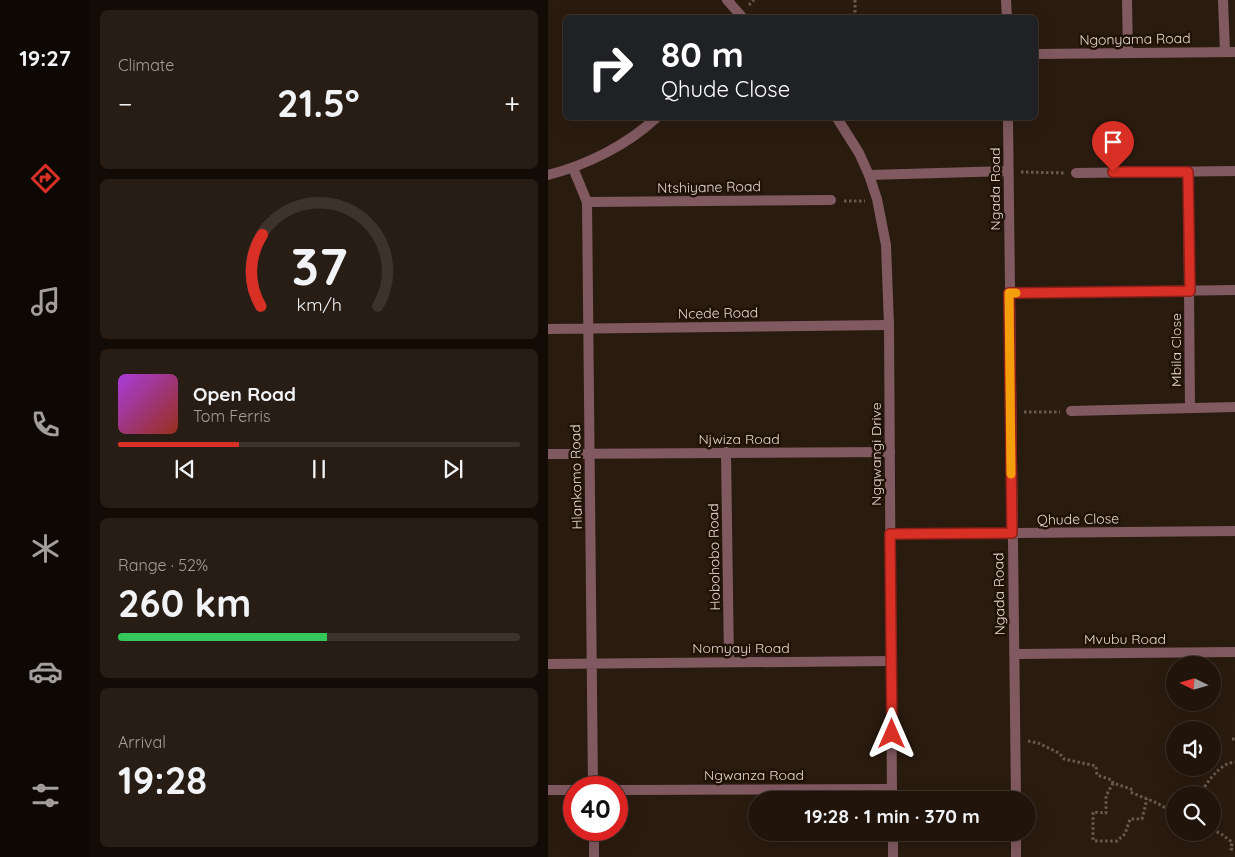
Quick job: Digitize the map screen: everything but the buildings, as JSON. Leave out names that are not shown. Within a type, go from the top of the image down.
[{"type":"street","points":[[727,0],[740,15]]},
{"type":"street","points":[[1006,0],[1006,15]]},
{"type":"street","points":[[1127,0],[1128,53]]},
{"type":"street","points":[[1223,0],[1230,52]]},
{"type":"street","name":"Ngonyama Road","points":[[1038,54],[1230,52]]},
{"type":"street","points":[[548,175],[573,168],[616,146],[645,128],[654,120]]},
{"type":"street","name":"Ngqwangi Drive","points":[[838,120],[859,153],[869,175],[877,199],[886,246],[889,325],[892,789]]},
{"type":"street","name":"Ngada Road","points":[[1008,120],[1016,791]]},
{"type":"street","name":"Hlankomo Road","points":[[573,168],[587,202],[593,776]]},
{"type":"street","points":[[869,175],[1008,171]]},
{"type":"street","points":[[1076,173],[1236,171]]},
{"type":"street","name":"Mbila Close","points":[[1188,172],[1190,408]]},
{"type":"street","name":"Ntshiyane Road","points":[[587,202],[831,200]]},
{"type":"street","points":[[1009,293],[1236,290]]},
{"type":"street","name":"Ncede Road","points":[[548,329],[889,325]]},
{"type":"street","points":[[1071,411],[1236,407]]},
{"type":"street","name":"Hobohobo Road","points":[[726,452],[729,662]]},
{"type":"street","name":"Njwiza Road","points":[[548,454],[890,452]]},
{"type":"street","name":"Qhude Close","points":[[890,534],[1236,531]]},
{"type":"street","name":"Mvubu Road","points":[[1014,654],[1236,652]]},
{"type":"street","name":"Nomyayi Road","points":[[548,664],[891,661]]},
{"type":"street","name":"Ngwanza Road","points":[[628,790],[892,789]]},
{"type":"street","points":[[548,790],[563,790]]},
{"type":"street","points":[[594,841],[594,857]]},
{"type":"street","points":[[893,841],[893,857]]},
{"type":"street","points":[[1016,841],[1016,857]]},
{"type":"path","points":[[748,6],[754,0]]},
{"type":"path","points":[[855,0],[855,15]]},
{"type":"path","points":[[1008,171],[1048,174],[1076,173]]},
{"type":"path","points":[[831,200],[865,201]]},
{"type":"path","points":[[1011,412],[1071,411]]},
{"type":"path","points":[[1015,738],[1038,743],[1059,753],[1064,759],[1096,766],[1096,775],[1131,789],[1130,792],[1166,808]]},
{"type":"path","points":[[1206,786],[1215,773],[1229,762],[1236,762]]},
{"type":"path","points":[[1113,783],[1106,796],[1106,813],[1093,812],[1093,840],[1097,842],[1117,841],[1125,834],[1130,819],[1142,819],[1147,799]]},
{"type":"path","points":[[1221,834],[1232,842],[1231,849],[1236,850]]},
{"type":"slow traffic","points":[[1011,474],[1009,293],[1016,293]]},
{"type":"route","points":[[892,734],[890,534],[1012,533],[1009,293],[1190,291],[1188,172],[1113,172]]}]
